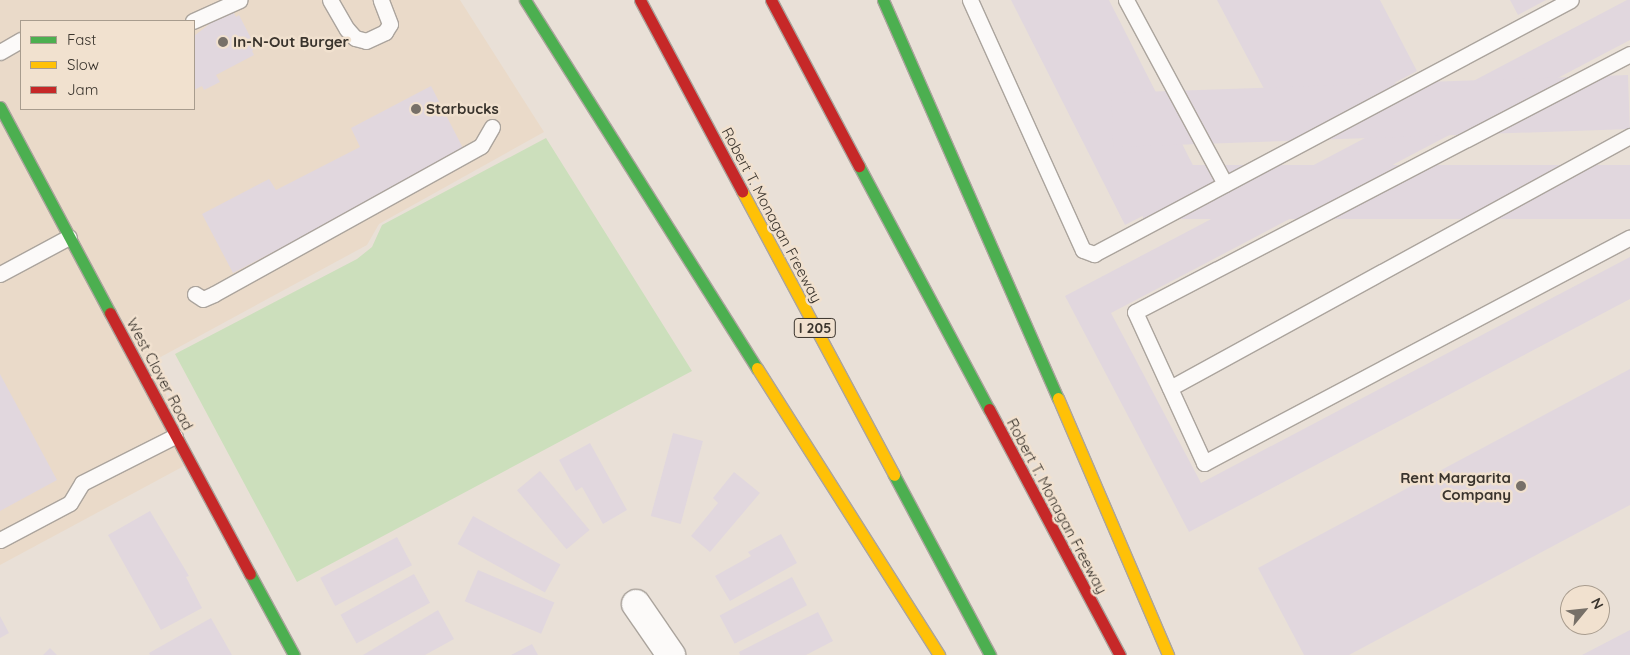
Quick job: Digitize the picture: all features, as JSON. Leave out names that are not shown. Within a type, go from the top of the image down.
[{"type":"main road","points":[[525,0],[939,655]]},
{"type":"main road","name":"Robert T. Monagan Freeway","points":[[640,0],[990,655]]},
{"type":"main road","name":"Robert T. Monagan Freeway","points":[[770,0],[1120,655]]},
{"type":"main road","points":[[883,0],[998,258],[1168,655]]},
{"type":"main road","name":"West Clover Road","points":[[0,107],[294,655]]},
{"type":"street","points":[[636,604],[671,655]]},
{"type":"lane","points":[[195,20],[240,0]]},
{"type":"lane","points":[[330,0],[351,34],[366,41],[384,32],[390,24],[382,0]]},
{"type":"lane","points":[[970,0],[1083,250],[1094,254],[1571,0]]},
{"type":"lane","points":[[1126,0],[1225,184]]},
{"type":"lane","points":[[0,52],[20,41]]},
{"type":"lane","points":[[1630,54],[1135,312],[1204,463],[1630,237]]},
{"type":"lane","points":[[195,294],[203,299],[214,294],[481,146],[492,127]]},
{"type":"lane","points":[[1170,388],[1630,136]]},
{"type":"lane","points":[[0,274],[70,237]]},
{"type":"lane","points":[[0,540],[70,504],[82,484],[175,436]]},
{"type":"shaded area","points":[[0,0],[460,0],[544,132],[379,224],[367,245],[157,359],[184,466],[0,565]]},
{"type":"green space","points":[[546,138],[692,371],[297,582],[175,354],[357,259],[372,247],[382,225]]},
{"type":"building","points":[[1011,0],[1109,0],[1203,185],[1125,225]]},
{"type":"building","points":[[1217,0],[1380,0],[1417,71],[1290,138]]},
{"type":"building","points":[[1510,0],[1546,0],[1518,15]]},
{"type":"building","points":[[1630,0],[1630,40],[1111,313],[1201,483],[1630,257],[1630,299],[1189,532],[1065,296]]},
{"type":"building","name":"In-N-Out Burger","points":[[230,6],[236,17],[239,15],[256,48],[252,51],[254,55],[216,75],[220,82],[204,90],[202,86],[195,90],[195,35],[212,22],[210,16]]},
{"type":"building","points":[[1628,75],[1630,129],[1113,147],[1111,93]]},
{"type":"building","points":[[431,86],[465,152],[233,273],[202,214],[269,179],[276,190],[360,147],[351,128]]},
{"type":"building","points":[[1143,165],[1630,165],[1630,219],[1143,219]]},
{"type":"building","points":[[1630,369],[1630,505],[1349,655],[1304,655],[1258,568]]},
{"type":"building","points":[[0,374],[57,480],[0,511]]},
{"type":"building","points":[[673,433],[703,441],[681,524],[651,516]]},
{"type":"building","points":[[590,443],[627,510],[603,524],[582,487],[576,491],[559,460]]},
{"type":"building","points":[[540,471],[589,530],[567,549],[517,490]]},
{"type":"building","points":[[734,472],[760,493],[710,552],[691,536],[718,503],[713,498]]},
{"type":"building","points":[[150,511],[189,576],[186,577],[202,608],[161,630],[108,535]]},
{"type":"building","points":[[473,516],[560,564],[545,592],[457,544]]},
{"type":"building","points":[[781,534],[797,563],[730,601],[715,576],[751,556],[748,552]]},
{"type":"building","points":[[397,537],[412,565],[335,606],[320,578]]},
{"type":"building","points":[[478,570],[554,602],[541,634],[465,601]]},
{"type":"building","points":[[414,574],[430,603],[357,644],[341,615]]},
{"type":"building","points":[[792,577],[807,605],[735,644],[720,615]]},
{"type":"building","points":[[438,610],[454,639],[425,655],[363,655]]},
{"type":"building","points":[[818,612],[833,641],[806,655],[740,655],[739,652]]},
{"type":"building","points":[[0,616],[9,633],[0,638]]},
{"type":"building","points":[[211,618],[232,655],[150,655],[149,653]]},
{"type":"building","points":[[1630,630],[1630,655],[1582,655]]},
{"type":"building","points":[[532,644],[538,655],[511,655]]},
{"type":"building","points":[[50,648],[57,655],[43,655]]},
{"type":"traffic: fast","points":[[525,0],[757,368]]},
{"type":"traffic: fast","points":[[883,0],[1058,398]]},
{"type":"traffic: fast","points":[[0,107],[110,313]]},
{"type":"traffic: fast","points":[[859,166],[989,409]]},
{"type":"traffic: fast","points":[[894,475],[990,655]]},
{"type":"traffic: fast","points":[[250,574],[294,655]]},
{"type":"traffic: slow","points":[[742,191],[894,475]]},
{"type":"traffic: slow","points":[[757,368],[939,655]]},
{"type":"traffic: slow","points":[[1058,398],[1168,655]]},
{"type":"traffic: jam","points":[[640,0],[742,191]]},
{"type":"traffic: jam","points":[[771,0],[859,166]]},
{"type":"traffic: jam","points":[[110,313],[250,574]]},
{"type":"traffic: jam","points":[[989,409],[1120,655]]},
{"type":"place","name":"In-N-Out Burger","points":[[223,42]]},
{"type":"place","name":"Starbucks","points":[[416,109]]},
{"type":"place","name":"Rent Margarita Company","points":[[1521,486]]}]
